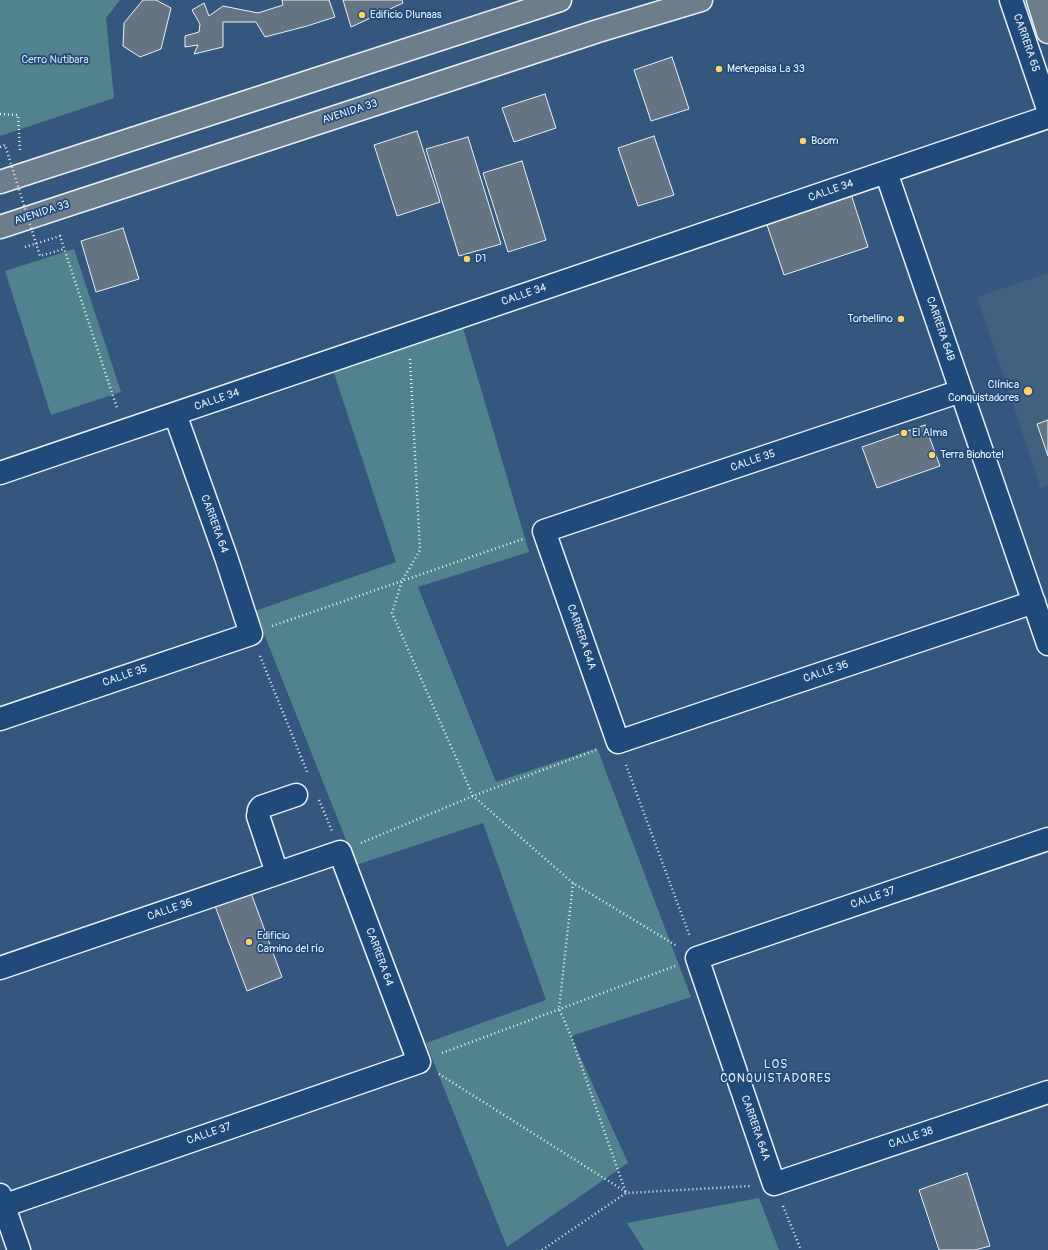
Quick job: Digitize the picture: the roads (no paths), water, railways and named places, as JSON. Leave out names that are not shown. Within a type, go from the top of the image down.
[{"type":"main road","points":[[0,182],[560,0]]},
{"type":"main road","name":"AVENIDA 33","points":[[0,227],[598,31],[701,0]]},
{"type":"main road","points":[[1038,0],[1048,32]]},
{"type":"street","name":"CARRERA 65","points":[[1011,0],[1048,109]]},
{"type":"street","name":"CALLE 34","points":[[0,473],[1048,117]]},
{"type":"street","name":"CARRERA 64B","points":[[886,172],[1048,644]]},
{"type":"street","name":"CALLE 35","points":[[544,531],[961,391]]},
{"type":"street","name":"CARRERA 64","points":[[175,414],[226,557],[251,634]]},
{"type":"street","name":"CARRERA 64A","points":[[544,531],[618,742]]},
{"type":"street","name":"CALLE 36","points":[[618,742],[1034,602]]},
{"type":"street","name":"CALLE 35","points":[[0,719],[251,634]]},
{"type":"street","points":[[277,873],[258,816],[259,810],[261,807],[306,794]]},
{"type":"street","name":"CALLE 37","points":[[697,958],[1048,839]]},
{"type":"street","name":"CARRERA 64","points":[[340,852],[419,1062]]},
{"type":"street","name":"CALLE 36","points":[[0,968],[340,852]]},
{"type":"street","name":"CARRERA 64A","points":[[697,958],[774,1184]]},
{"type":"street","name":"CALLE 37","points":[[1,1203],[419,1062]]},
{"type":"street","name":"CALLE 38","points":[[774,1184],[1048,1092]]},
{"type":"street","points":[[1,1203],[19,1250]]},
{"type":"place","name":"Edificio Dlunaas","points":[[362,15]]},
{"type":"place","name":"Merkepaisa La 33","points":[[719,69]]},
{"type":"place","name":"Boom","points":[[803,141]]},
{"type":"place","name":"D1","points":[[467,259]]},
{"type":"place","name":"Torbellino","points":[[901,319]]},
{"type":"place","name":"Clínica Conquistadores","points":[[1028,391]]},
{"type":"place","name":"El Alma","points":[[904,433]]},
{"type":"place","name":"Terra Biohotel","points":[[932,455]]},
{"type":"place","name":"Edificio Camino del río","points":[[249,942]]},
{"type":"district","name":"LOS CONQUISTADORES","points":[[776,1072]]},
{"type":"park label","name":"Cerro Nutibara","points":[[55,60]]}]
